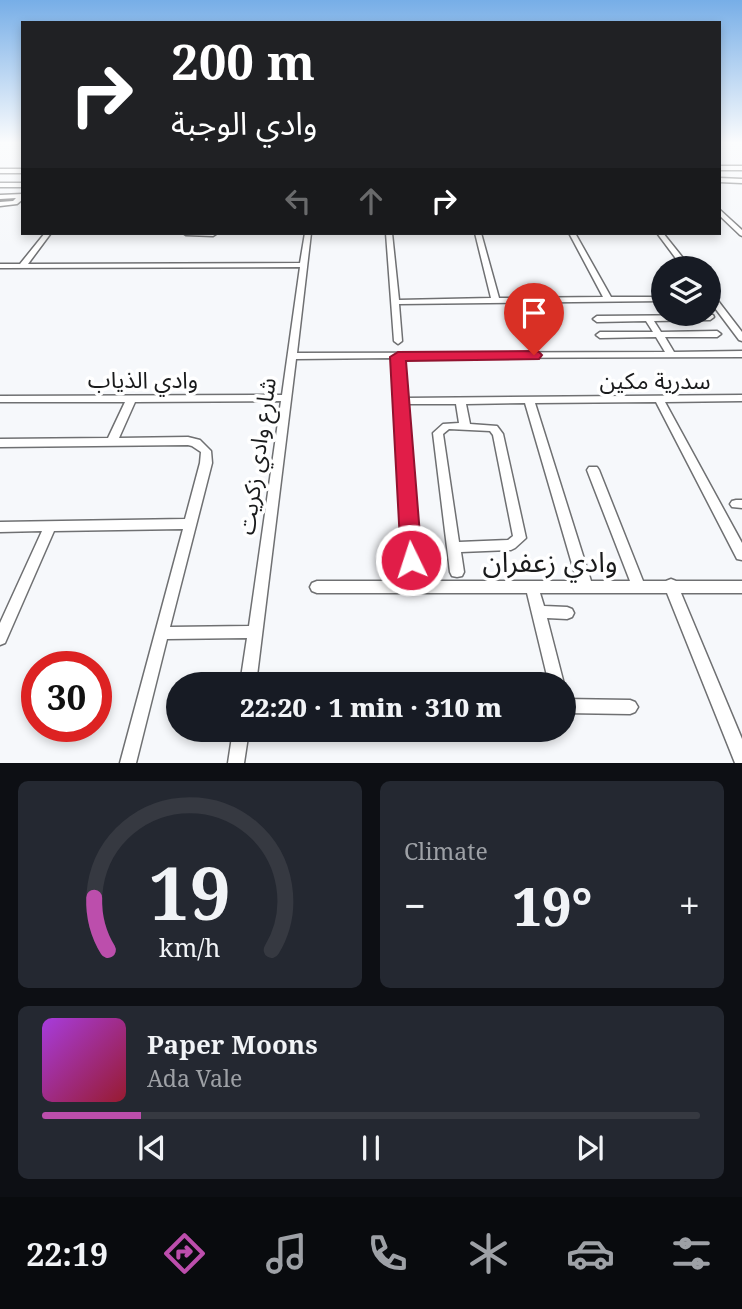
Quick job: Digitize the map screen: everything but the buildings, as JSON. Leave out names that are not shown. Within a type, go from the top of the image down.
[{"type":"street","points":[[0,183],[21,183]]},
{"type":"street","points":[[0,183],[21,183]]},
{"type":"street","points":[[11,195],[21,184]]},
{"type":"street","points":[[0,197],[21,196]]},
{"type":"street","points":[[0,204],[15,203],[21,197]]},
{"type":"street","points":[[721,214],[742,234]]},
{"type":"street","points":[[22,266],[46,235]]},
{"type":"street","name":"شارع وادي زكريت","points":[[250,672],[308,235]]},
{"type":"street","points":[[389,235],[397,341]]},
{"type":"street","points":[[479,235],[496,301]]},
{"type":"street","points":[[573,235],[609,300]]},
{"type":"street","points":[[662,235],[678,256]]},
{"type":"street","points":[[0,266],[303,265]]},
{"type":"street","points":[[395,302],[651,299]]},
{"type":"street","points":[[721,311],[742,338]]},
{"type":"street","points":[[597,318],[649,319],[671,354]]},
{"type":"street","points":[[600,335],[718,334]]},
{"type":"street","points":[[293,356],[742,354]]},
{"type":"street","points":[[398,357],[413,587]]},
{"type":"street","name":"وادي الذياب","points":[[0,399],[287,398]]},
{"type":"street","name":"سدرية مكين","points":[[401,401],[742,398]]},
{"type":"street","points":[[112,442],[131,399]]},
{"type":"street","points":[[659,399],[742,555]]},
{"type":"street","points":[[530,400],[585,586]]},
{"type":"street","points":[[461,401],[465,426]]},
{"type":"street","points":[[453,547],[511,545],[518,541],[520,535],[498,431],[489,426],[447,426],[438,433],[453,547],[457,572]]},
{"type":"street","points":[[0,443],[188,441],[202,446],[207,457],[128,763]]},
{"type":"street","points":[[593,470],[638,585]]},
{"type":"street","points":[[0,527],[190,524]]},
{"type":"street","points":[[0,639],[50,526]]},
{"type":"street","points":[[671,585],[742,760]]},
{"type":"street","name":"وادي زعفران","points":[[317,586],[742,587]]},
{"type":"street","points":[[532,586],[553,672]]},
{"type":"street","points":[[538,612],[567,613]]},
{"type":"street","points":[[163,633],[255,632]]},
{"type":"street","points":[[576,706],[629,707]]},
{"type":"street","points":[[236,763],[239,742]]},
{"type":"route","points":[[411,560],[398,357],[534,355]]}]
